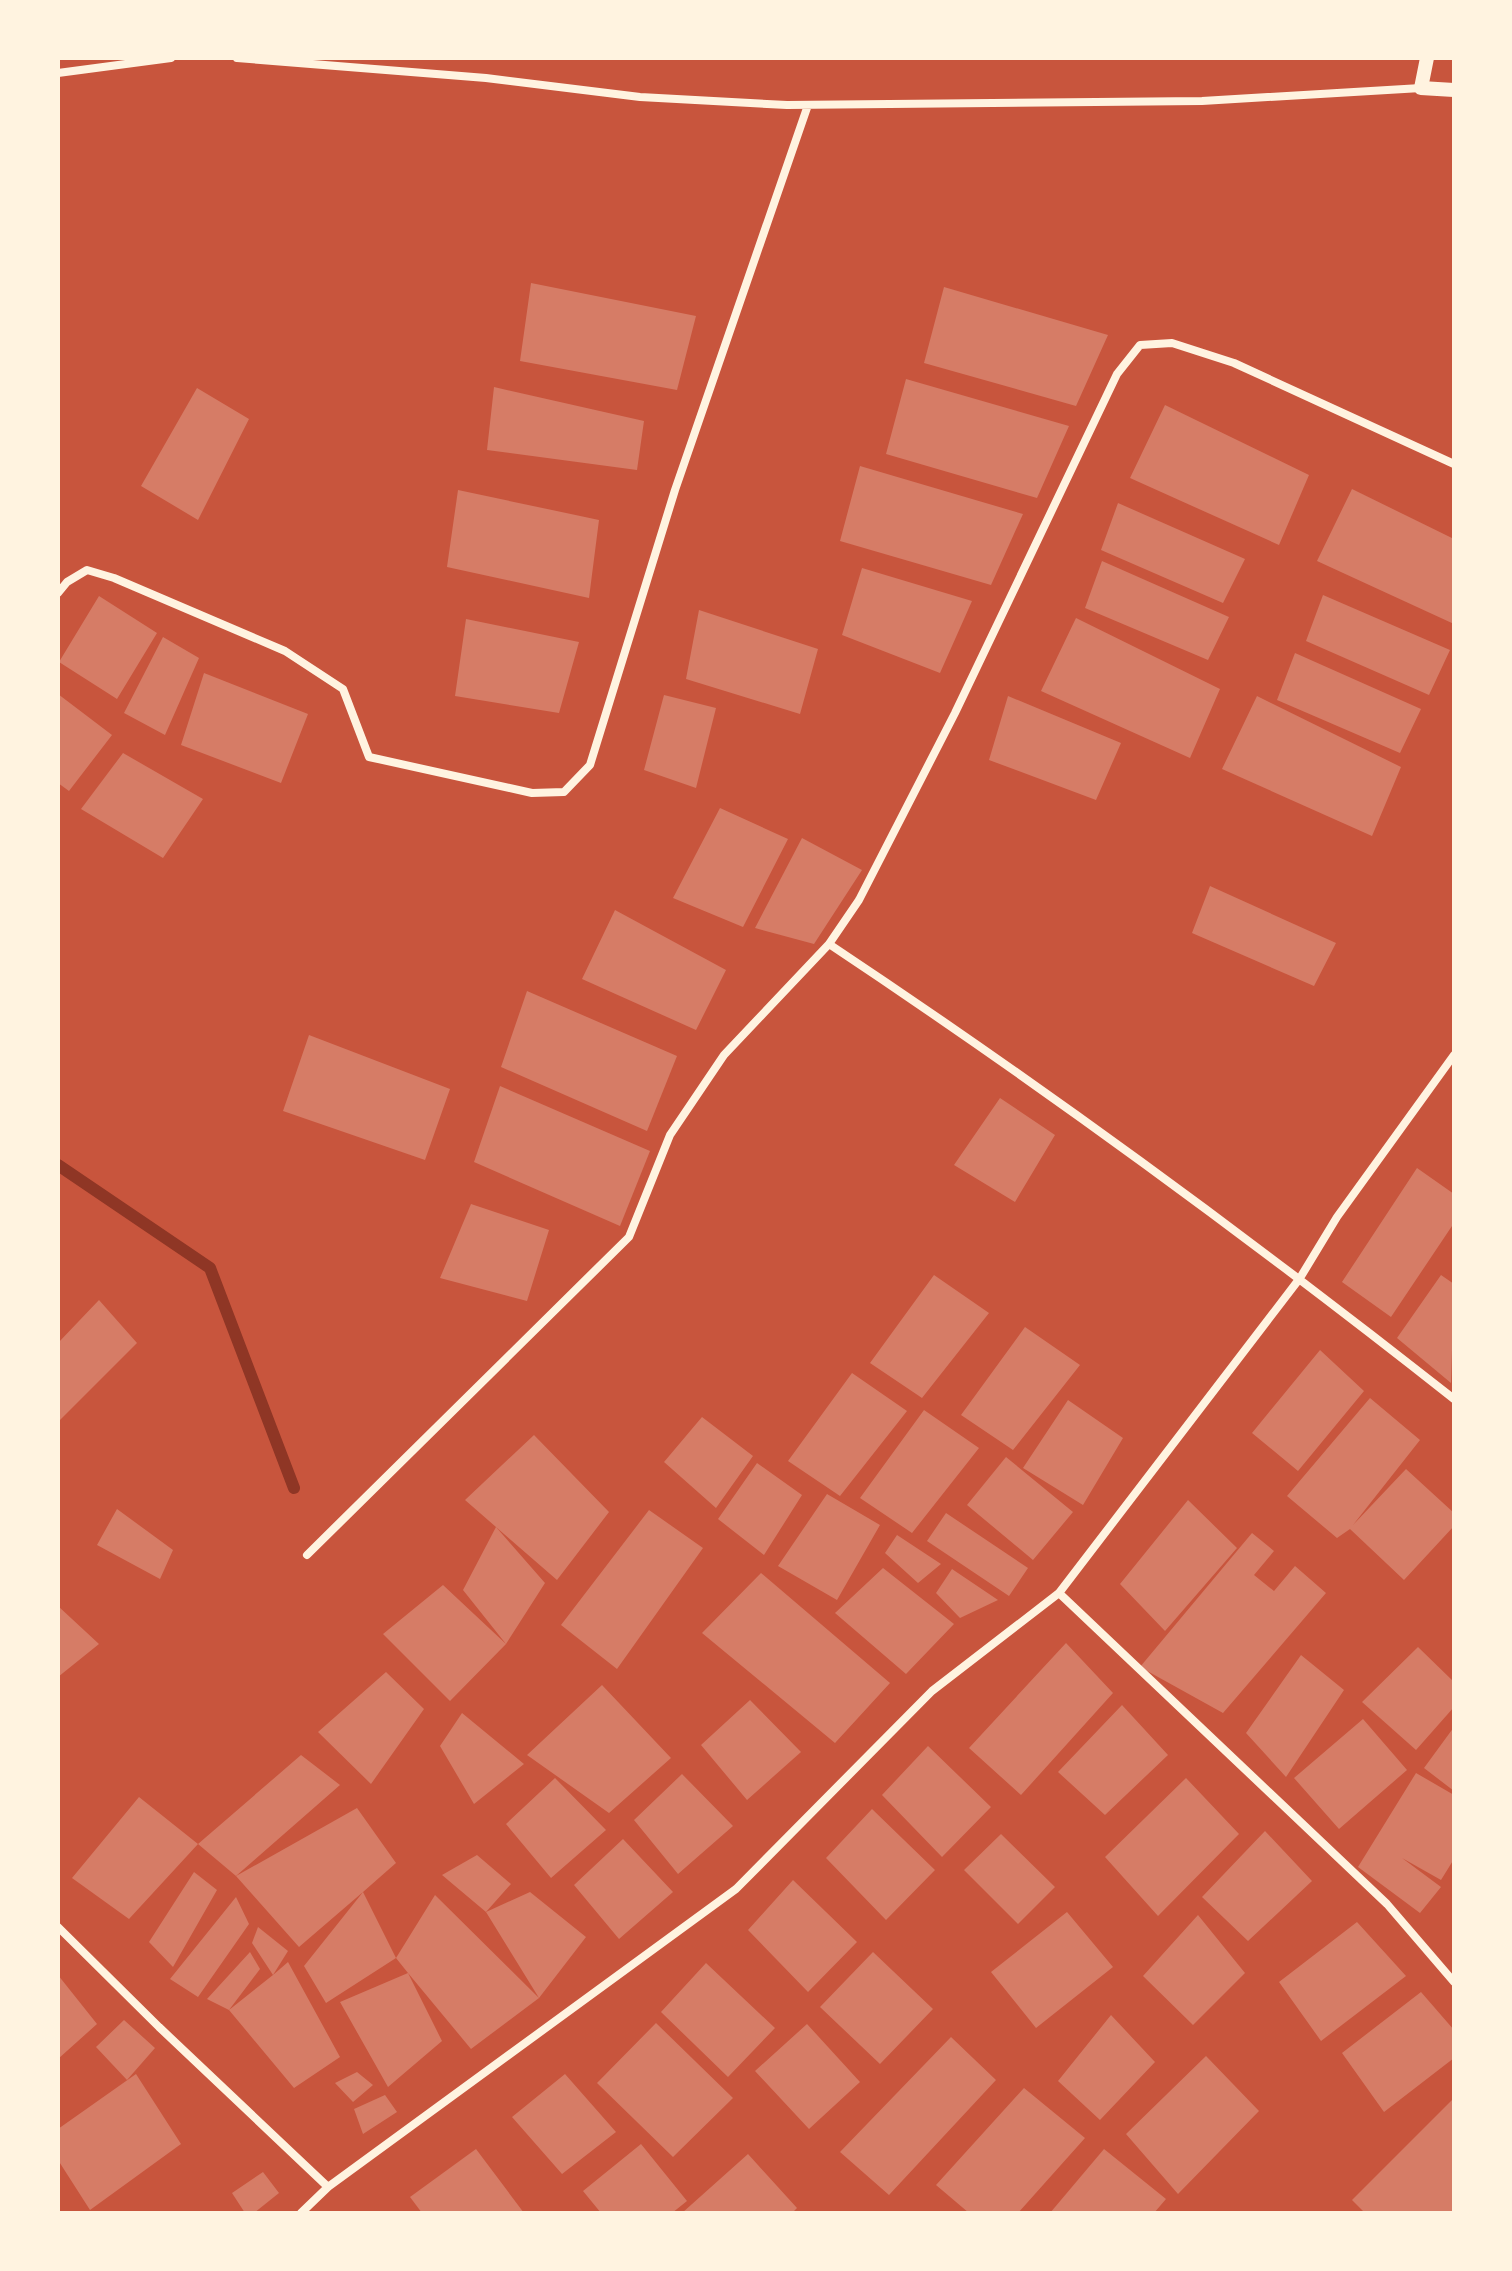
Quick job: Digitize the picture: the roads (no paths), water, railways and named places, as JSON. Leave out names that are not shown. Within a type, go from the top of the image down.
[{"type":"street","points":[[58,73],[171,58]]},
{"type":"street","points":[[237,58],[486,78],[640,97],[808,105],[1202,101],[1421,88],[1454,90]]},
{"type":"street","points":[[1421,88],[1427,58]]},
{"type":"street","points":[[58,593],[67,582],[87,570],[114,578],[285,651],[343,689],[369,757],[532,793],[564,792],[590,765],[675,490],[808,105]]},
{"type":"street","points":[[307,1555],[629,1237],[670,1135],[724,1055],[829,944],[859,900],[955,713],[1117,374],[1140,345],[1172,343],[1234,363],[1454,464]]},
{"type":"street","points":[[829,944],[977,1042],[1300,1278],[1454,1399]]},
{"type":"street","points":[[301,2213],[328,2187],[736,1889],[932,1691],[1059,1593],[1300,1278],[1337,1217],[1454,1055]]},
{"type":"street","points":[[1059,1593],[1387,1904],[1454,1982]]},
{"type":"street","points":[[58,1927],[328,2187]]},
{"type":"waterway","points":[[58,1165],[210,1268],[294,1488]]}]
